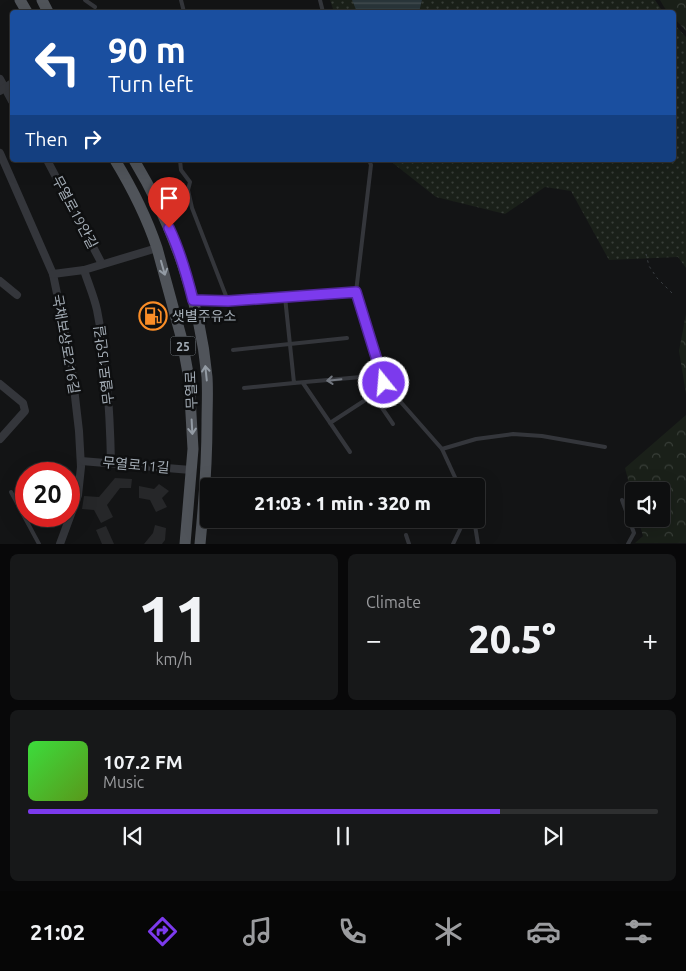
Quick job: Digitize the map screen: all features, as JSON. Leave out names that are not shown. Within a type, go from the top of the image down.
[{"type":"main road","name":"무열로","points":[[116,162],[153,236],[182,340],[189,379],[193,448],[185,544]]},
{"type":"main road","name":"무열로","points":[[135,162],[146,180],[175,242],[189,283],[202,342],[207,379],[207,452],[200,544]]},
{"type":"main road","points":[[171,301],[193,300]]},
{"type":"street","points":[[0,79],[2,89]]},
{"type":"street","name":"국채보상로216길","points":[[0,155],[52,274],[71,362],[81,461],[78,495],[60,544]]},
{"type":"street","name":"무열로19안길","points":[[48,162],[102,264]]},
{"type":"street","points":[[52,274],[84,270],[157,248]]},
{"type":"street","name":"무열로15안길","points":[[84,270],[97,308],[103,349],[110,423],[111,463]]},
{"type":"street","points":[[0,281],[17,295]]},
{"type":"street","points":[[193,300],[228,301]]},
{"type":"street","points":[[0,384],[24,403],[25,410],[0,439]]},
{"type":"street","name":"무열로11길","points":[[81,461],[191,470]]},
{"type":"lane","points":[[85,0],[94,7]]},
{"type":"lane","points":[[180,162],[181,170],[190,182],[188,190],[192,208],[228,301],[356,292]]},
{"type":"lane","points":[[370,162],[371,165],[356,292],[384,383],[442,449],[455,478]]},
{"type":"lane","points":[[285,297],[294,383]]},
{"type":"lane","points":[[233,350],[347,338]]},
{"type":"lane","points":[[244,388],[361,377],[393,424]]},
{"type":"lane","points":[[303,383],[350,452]]},
{"type":"lane","points":[[330,423],[373,395]]},
{"type":"lane","points":[[442,449],[476,438],[513,434],[542,436],[605,447]]},
{"type":"lane","points":[[11,492],[39,544]]},
{"type":"lane","points":[[622,500],[634,533],[628,544]]},
{"type":"lane","points":[[453,544],[460,528]]},
{"type":"lane","points":[[475,528],[478,544]]},
{"type":"lane","points":[[406,535],[410,544]]},
{"type":"path","points":[[646,254],[649,266],[657,278],[674,295]]},
{"type":"green space","points":[[330,0],[655,0],[662,10],[333,10]]},
{"type":"green space","points":[[660,0],[686,0],[686,31],[676,20],[676,10],[666,10]]},
{"type":"green space","points":[[676,26],[686,37],[686,268],[678,257],[609,260],[571,191],[545,187],[505,214],[436,197],[392,162],[676,162]]},
{"type":"green space","points":[[686,314],[686,394],[679,351]]},
{"type":"green space","points":[[686,415],[686,543],[635,543],[643,536],[640,527],[670,527],[670,482],[629,482],[625,468]]},
{"type":"shaded area","points":[[352,0],[422,0],[420,10],[356,10]]},
{"type":"building","points":[[115,478],[132,479],[131,488],[120,488],[107,505],[113,517],[101,523],[94,510],[82,509],[84,496],[99,497]]},
{"type":"building","points":[[159,484],[169,491],[162,498],[167,507],[156,512],[150,500],[139,498],[139,486],[154,489]]},
{"type":"building","points":[[155,525],[166,528],[165,540],[162,544],[144,544],[153,533]]},
{"type":"building","points":[[106,526],[114,544],[102,544],[96,530]]},
{"type":"place","name":"샛별주유소","points":[[153,316]]},
{"type":"route","points":[[169,228],[189,283],[193,300],[228,301],[356,292],[384,383]]}]
